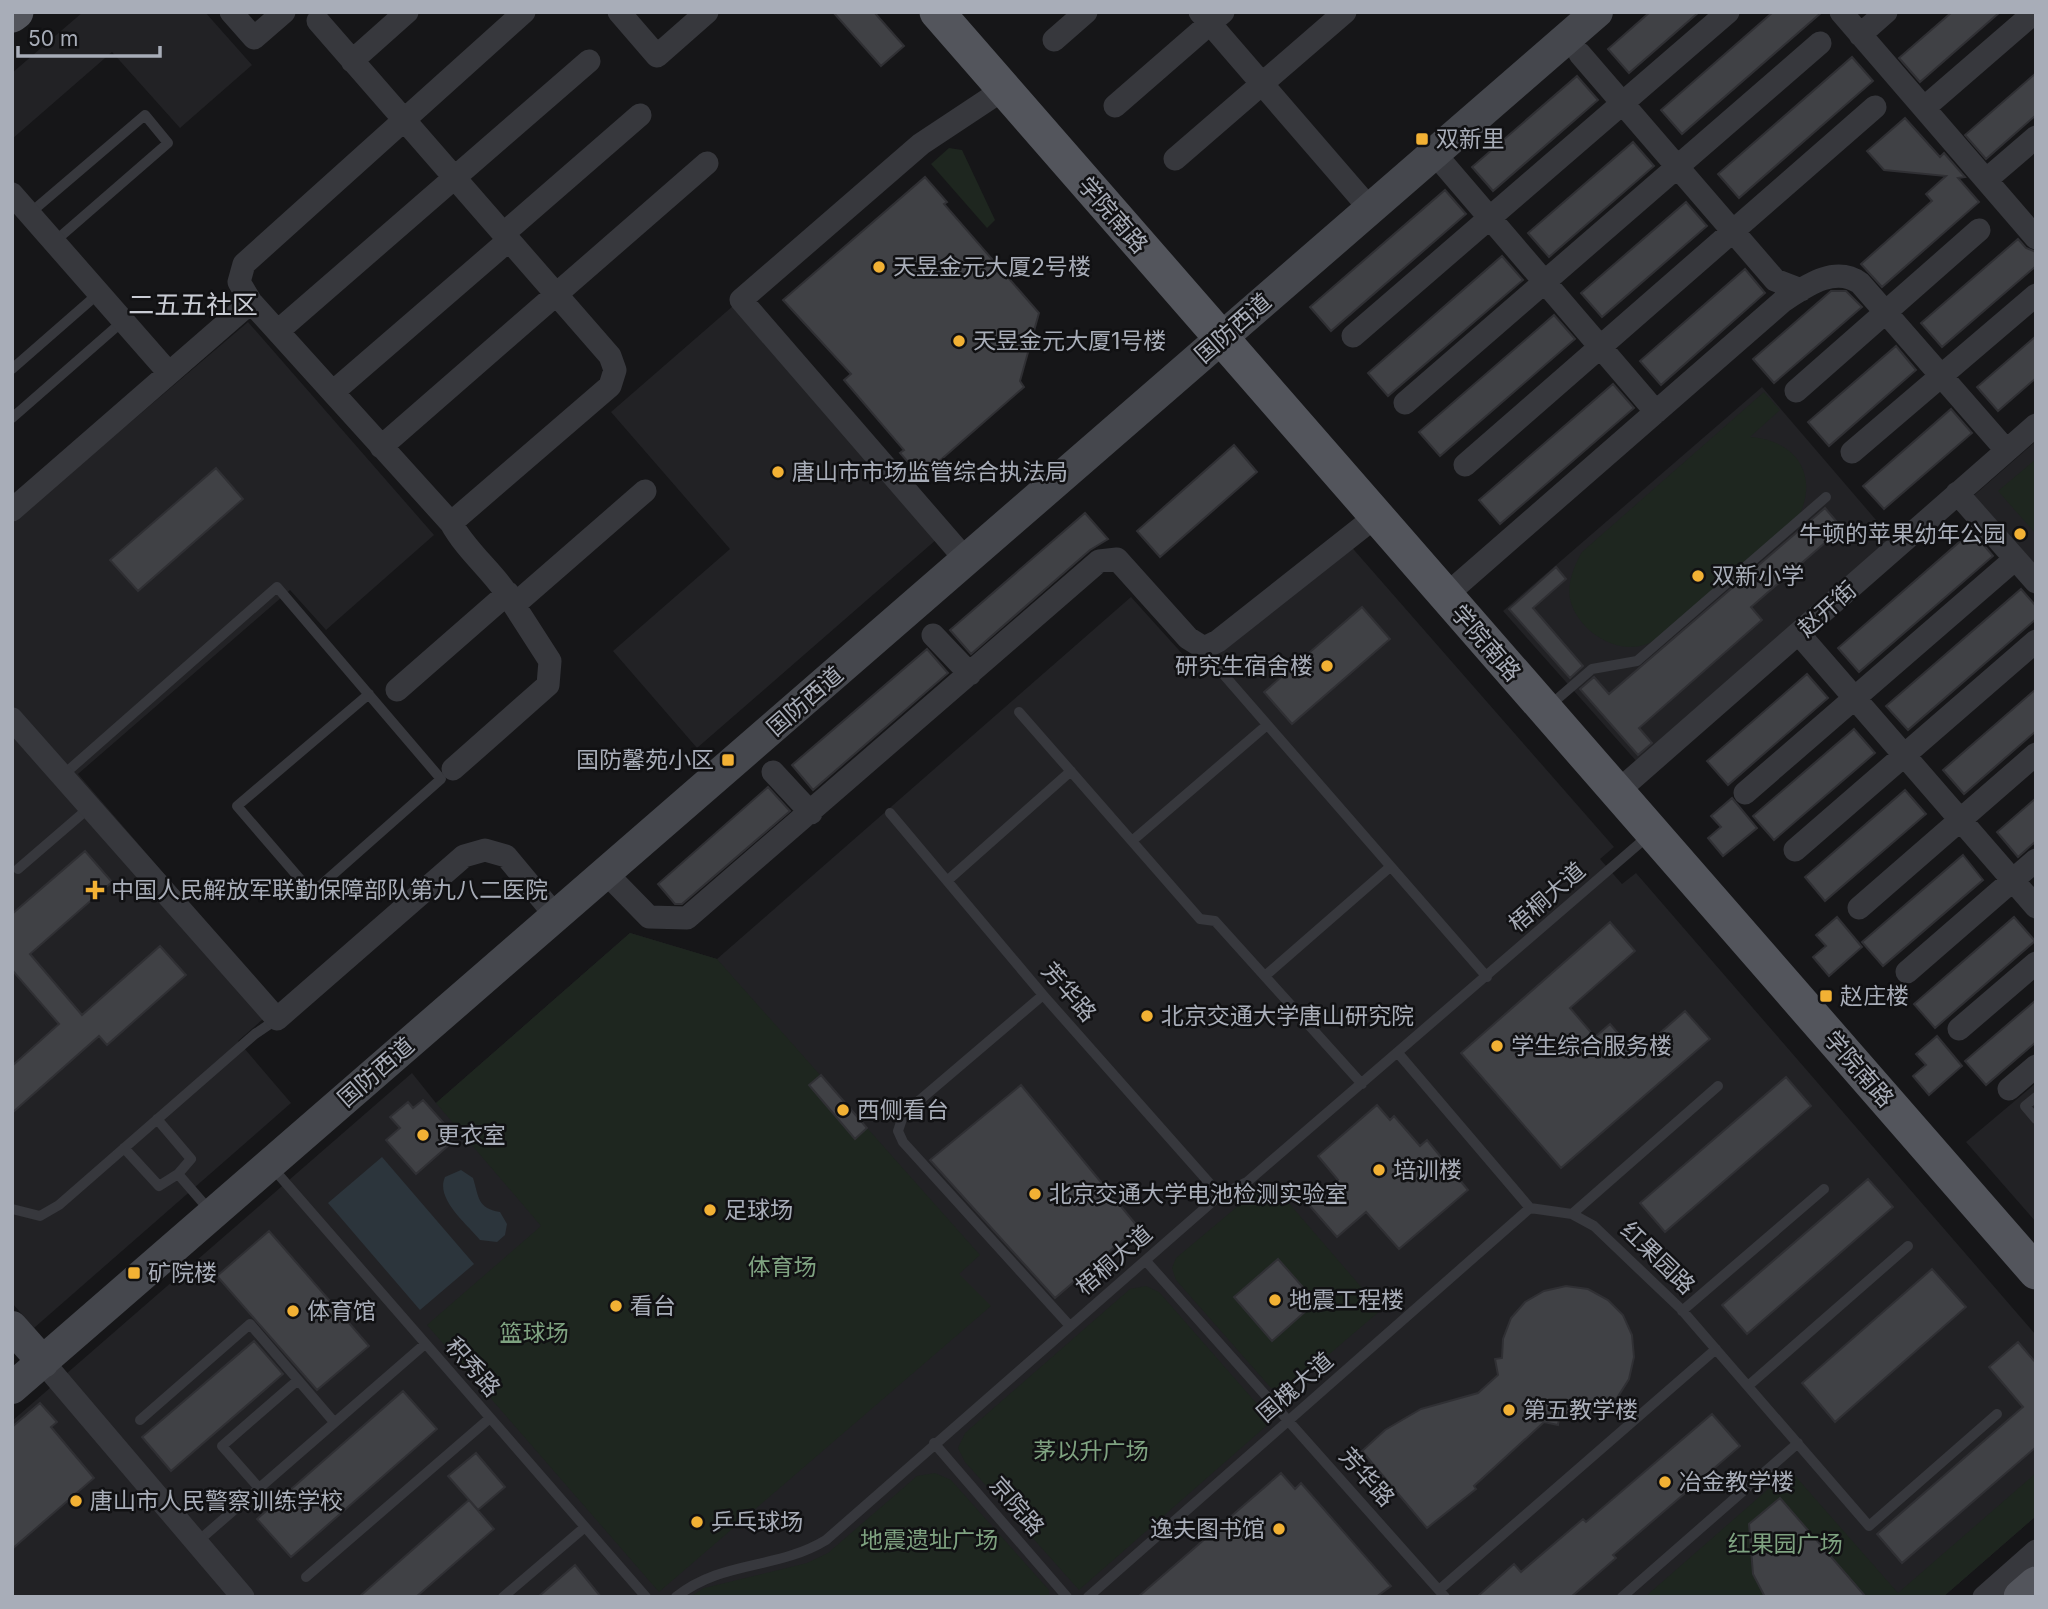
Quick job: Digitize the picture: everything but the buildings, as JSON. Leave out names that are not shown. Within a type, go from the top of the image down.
[{"type":"main road","name":"学院南路","points":[[937,12],[2036,1272]]},
{"type":"main road","points":[[2021,1597],[2036,1584]]},
{"type":"street","points":[[231,12],[254,38],[284,12]]},
{"type":"street","points":[[352,61],[407,12]]},
{"type":"street","points":[[453,769],[548,685],[550,661],[511,599],[463,544],[451,523],[251,302],[239,282],[244,264],[524,12]]},
{"type":"street","points":[[631,16],[657,56],[707,12]]},
{"type":"street","points":[[1054,40],[1086,12]]},
{"type":"street","points":[[1175,159],[1345,12]]},
{"type":"street","name":"国防西道","points":[[12,1388],[1597,12]]},
{"type":"street","points":[[1353,336],[1728,12]]},
{"type":"street","points":[[1841,12],[2036,238]]},
{"type":"street","points":[[1860,35],[1886,12]]},
{"type":"street","points":[[1924,108],[2035,12]]},
{"type":"street","points":[[1115,106],[1211,16],[1262,84],[1371,210]]},
{"type":"street","points":[[318,21],[610,356],[615,370],[610,386],[451,523]]},
{"type":"street","points":[[1405,403],[1820,43]]},
{"type":"street","points":[[1580,54],[1775,280],[1801,290]]},
{"type":"street","points":[[278,331],[589,61]]},
{"type":"street","points":[[967,561],[741,300],[921,144],[1004,89]]},
{"type":"street","points":[[1465,465],[1875,107]]},
{"type":"street","points":[[332,392],[640,115]]},
{"type":"street","points":[[1986,180],[2036,138]]},
{"type":"street","points":[[1435,154],[1656,412]]},
{"type":"street","points":[[382,447],[707,163]]},
{"type":"street","points":[[12,194],[169,373]]},
{"type":"street","points":[[1796,391],[1979,230]]},
{"type":"street","points":[[1445,596],[1783,301],[1829,276],[1850,276],[2006,450]]},
{"type":"street","points":[[1852,452],[2036,295]]},
{"type":"street","points":[[12,510],[251,302]]},
{"type":"street","name":"赵开街","points":[[1617,792],[2036,425]]},
{"type":"street","points":[[397,690],[645,491]]},
{"type":"street","points":[[1957,493],[2036,582]]},
{"type":"street","points":[[606,873],[649,917],[687,918],[1099,561],[1117,559],[1188,638],[1204,648],[1218,641],[1375,517]]},
{"type":"street","points":[[1745,793],[2015,559]]},
{"type":"street","points":[[1799,634],[2036,907]]},
{"type":"street","points":[[933,635],[970,674]]},
{"type":"street","points":[[1796,850],[2036,641]]},
{"type":"street","points":[[12,719],[277,1019],[464,856],[485,850],[506,856],[556,916]]},
{"type":"street","points":[[1859,908],[2036,754]]},
{"type":"street","points":[[773,772],[811,813]]},
{"type":"street","points":[[1907,972],[2036,860]]},
{"type":"street","points":[[1959,1029],[2036,963]]},
{"type":"street","points":[[2009,1089],[2036,1066]]},
{"type":"street","points":[[12,1327],[243,1597]]},
{"type":"street","points":[[1984,1597],[2036,1551]]},
{"type":"lane","points":[[29,215],[145,116],[168,143],[54,242]]},
{"type":"lane","points":[[12,369],[99,293]]},
{"type":"lane","points":[[13,416],[123,321]]},
{"type":"lane","points":[[1545,710],[1592,669],[1637,661],[1826,497]]},
{"type":"lane","points":[[62,776],[277,587],[369,694],[441,779],[312,892],[237,806],[369,694]]},
{"type":"lane","points":[[1217,667],[1487,978]]},
{"type":"lane","points":[[1019,712],[1200,919],[1215,921],[1362,1084]]},
{"type":"lane","points":[[1132,841],[1267,725]]},
{"type":"lane","points":[[947,881],[1071,771]]},
{"type":"lane","points":[[18,869],[90,807]]},
{"type":"lane","name":"芳华路","points":[[890,813],[1043,995],[1220,1195]]},
{"type":"lane","name":"梧桐大道","points":[[676,1597],[708,1576],[806,1552],[825,1540],[1220,1195],[1247,1182],[1487,978],[1653,832]]},
{"type":"lane","points":[[1266,975],[1390,867]]},
{"type":"lane","points":[[1043,995],[914,1105],[903,1116],[898,1131],[904,1142],[1070,1326]]},
{"type":"lane","points":[[12,1209],[40,1216],[59,1205],[256,1034],[277,1019]]},
{"type":"lane","points":[[1398,1053],[1530,1208]]},
{"type":"lane","points":[[1572,1214],[1718,1086]]},
{"type":"lane","points":[[2036,1097],[2025,1106],[2036,1119]]},
{"type":"lane","points":[[124,1147],[159,1186],[178,1174],[191,1159],[157,1119]]},
{"type":"lane","name":"积秀路","points":[[270,1164],[646,1597]]},
{"type":"lane","points":[[178,1174],[213,1214]]},
{"type":"lane","points":[[1682,1311],[1824,1189]]},
{"type":"lane","name":"红果园路","points":[[1530,1208],[1572,1214],[1594,1226],[1682,1311],[1869,1526],[1997,1415]]},
{"type":"lane","name":"国槐大道","points":[[1088,1597],[1530,1208]]},
{"type":"lane","points":[[1748,1386],[1908,1247]]},
{"type":"lane","name":"芳华路","points":[[1146,1261],[1442,1593]]},
{"type":"lane","points":[[140,1420],[250,1324],[334,1422]]},
{"type":"lane","points":[[196,1543],[425,1344]]},
{"type":"lane","points":[[1442,1593],[1716,1349]]},
{"type":"lane","points":[[259,1488],[222,1446],[298,1380]]},
{"type":"lane","points":[[306,1577],[490,1418]]},
{"type":"lane","name":"京院路","points":[[934,1443],[1068,1597]]},
{"type":"lane","points":[[1622,1597],[1798,1443]]},
{"type":"lane","points":[[503,1597],[585,1527]]},
{"type":"shaded area","points":[[83,12],[205,12],[252,65],[180,128],[112,52],[12,139],[12,73]]},
{"type":"shaded area","name":"唐山市市场监管综合执法局","points":[[741,299],[945,532],[697,748],[613,651],[730,549],[611,412]]},
{"type":"shaded area","name":"中国人民解放军联勤保障部队第九八二医院","points":[[248,322],[434,535],[326,630],[290,590],[78,774],[278,1006],[238,1041],[291,1103],[34,1328],[12,1303],[12,523]]},
{"type":"shaded area","name":"双新小学","points":[[1762,387],[1894,541],[1638,763],[1503,611]]},
{"type":"shaded area","name":"牛顿的苹果幼年公园","points":[[2036,441],[2036,571],[1971,498]]},
{"type":"shaded area","name":"北京交通大学唐山研究院","points":[[1348,543],[1614,847],[1600,859],[1622,884],[1636,873],[2036,1335],[2036,1516],[1943,1597],[12,1597],[12,1421],[412,1073],[436,1103],[630,933],[717,959],[1131,597],[1196,669]]},
{"type":"shaded area","points":[[2036,1083],[2036,1222],[1966,1142]]},
{"type":"shaded area","points":[[382,1157],[474,1264],[420,1310],[328,1203]]},
{"type":"shaded area","points":[[461,1170],[473,1178],[483,1204],[500,1212],[507,1224],[505,1235],[497,1242],[480,1240],[444,1194],[445,1177]]},
{"type":"green space","points":[[949,148],[962,150],[995,220],[987,228],[931,164]]},
{"type":"green space","points":[[1764,392],[1780,410],[1750,437],[1780,445],[1800,462],[1805,474],[1806,488],[1798,518],[1670,630],[1653,641],[1635,647],[1611,643],[1600,638],[1581,621],[1570,599],[1572,575],[1582,552]]},
{"type":"green space","points":[[2036,459],[2036,534],[1998,491]]},
{"type":"green space","name":"体育场","points":[[630,933],[717,959],[980,1255],[959,1274],[991,1306],[659,1592],[427,1325],[541,1226],[436,1103]]},
{"type":"green space","points":[[1269,1180],[1381,1310],[1292,1386],[1282,1390],[1271,1388],[1176,1280],[1172,1268],[1176,1258]]},
{"type":"green space","name":"茅以升广场","points":[[1146,1286],[1159,1292],[1272,1421],[1079,1590],[965,1462],[958,1448],[965,1433],[1130,1289]]},
{"type":"green space","name":"红果园广场","points":[[1790,1470],[1898,1593],[2036,1473],[2036,1516],[1943,1597],[1645,1597]]},
{"type":"green space","name":"地震遗址广场","points":[[935,1473],[951,1480],[1049,1590],[1049,1597],[690,1597],[704,1588],[807,1563],[828,1553],[917,1476]]},
{"type":"place","name":"双新里","points":[[1422,139]]},
{"type":"place","name":"天昱金元大厦2号楼","points":[[879,267]]},
{"type":"place","name":"天昱金元大厦1号楼","points":[[959,341]]},
{"type":"place","name":"唐山市市场监管综合执法局","points":[[778,472]]},
{"type":"place","name":"牛顿的苹果幼年公园","points":[[2020,534]]},
{"type":"place","name":"双新小学","points":[[1698,576]]},
{"type":"place","name":"研究生宿舍楼","points":[[1327,666]]},
{"type":"place","name":"国防馨苑小区","points":[[728,760]]},
{"type":"place","name":"中国人民解放军联勤保障部队第九八二医院","points":[[95,890]]},
{"type":"place","name":"赵庄楼","points":[[1826,996]]},
{"type":"place","name":"北京交通大学唐山研究院","points":[[1147,1016]]},
{"type":"place","name":"学生综合服务楼","points":[[1497,1046]]},
{"type":"place","name":"西侧看台","points":[[843,1110]]},
{"type":"place","name":"更衣室","points":[[423,1135]]},
{"type":"place","name":"培训楼","points":[[1379,1170]]},
{"type":"place","name":"北京交通大学电池检测实验室","points":[[1035,1194]]},
{"type":"place","name":"足球场","points":[[710,1210]]},
{"type":"place","name":"矿院楼","points":[[134,1273]]},
{"type":"place","name":"地震工程楼","points":[[1275,1300]]},
{"type":"place","name":"看台","points":[[616,1306]]},
{"type":"place","name":"体育馆","points":[[293,1311]]},
{"type":"place","name":"第五教学楼","points":[[1509,1410]]},
{"type":"place","name":"冶金教学楼","points":[[1665,1482]]},
{"type":"place","name":"唐山市人民警察训练学校","points":[[76,1501]]},
{"type":"place","name":"乒乓球场","points":[[697,1522]]},
{"type":"place","name":"逸夫图书馆","points":[[1279,1529]]},
{"type":"district","name":"二五五社区","points":[[193,304]]},
{"type":"park label","name":"篮球场","points":[[534,1333]]}]
